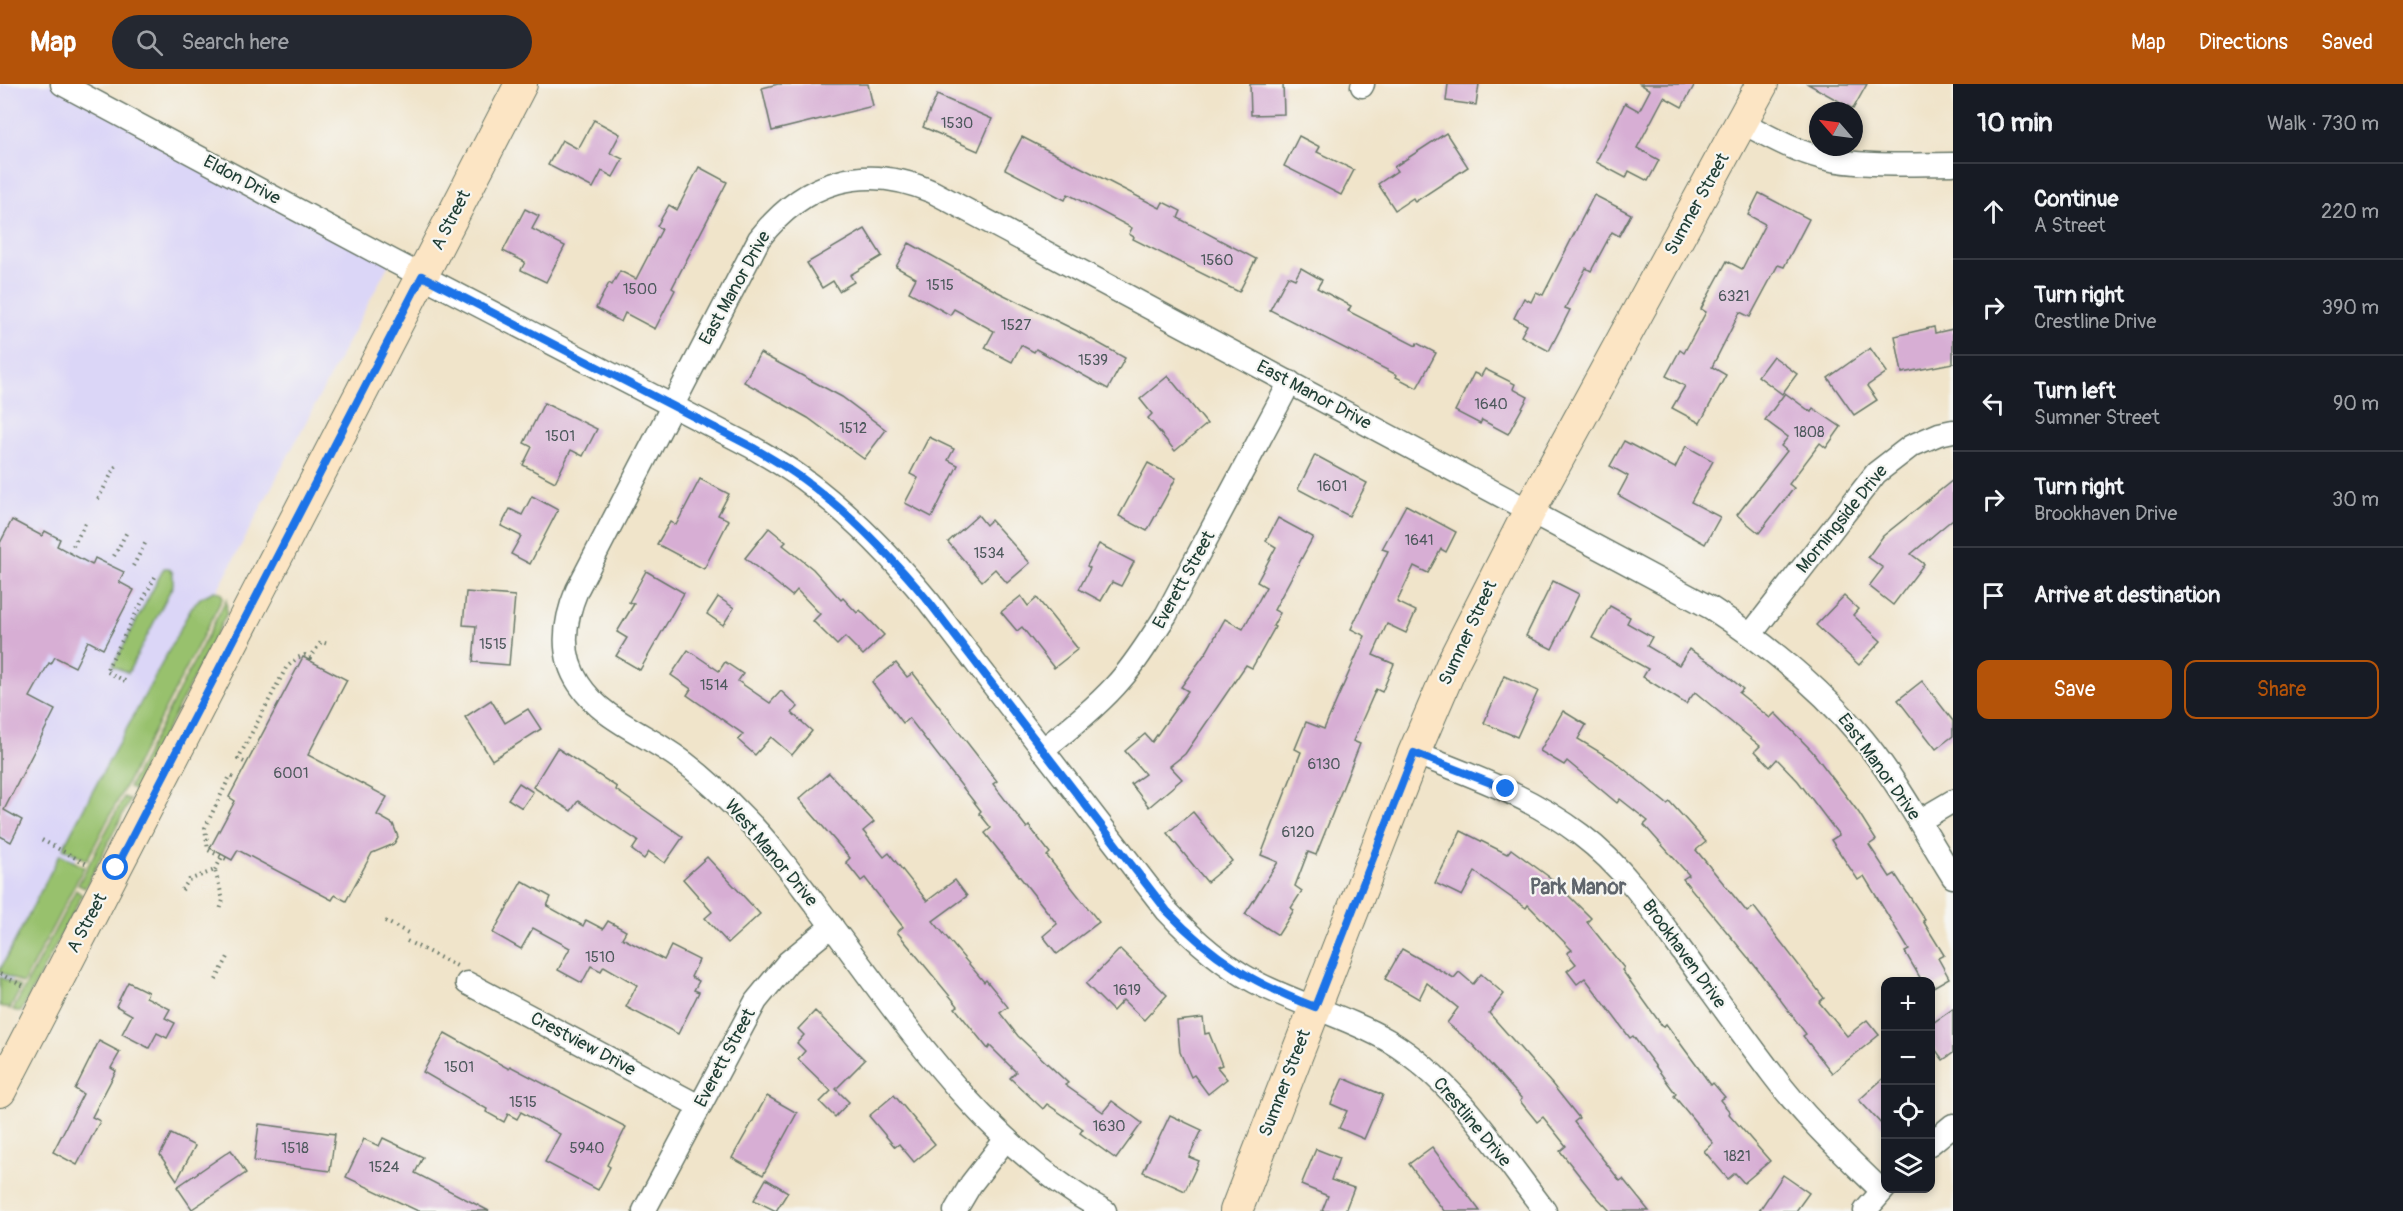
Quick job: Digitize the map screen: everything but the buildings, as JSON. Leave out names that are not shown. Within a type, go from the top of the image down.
[{"type":"street","name":"Eldon Drive","points":[[62,84],[96,92],[422,276]]},
{"type":"street","name":"A Street","points":[[0,1091],[522,84]]},
{"type":"street","name":"Sumner Street","points":[[1236,1211],[1414,753],[1454,660],[1530,510],[1762,84]]},
{"type":"street","points":[[1741,122],[1795,149],[1823,158],[1852,162],[1953,164]]},
{"type":"street","name":"East Manor Drive","points":[[672,405],[759,239],[774,220],[793,203],[814,190],[837,182],[861,178],[892,178],[916,184],[1712,608],[1751,634],[1789,663],[1837,710],[1887,773],[1953,877]]},
{"type":"street","name":"Crestline Drive","points":[[422,276],[752,447],[802,478],[847,513],[892,558],[929,602],[1167,911],[1193,938],[1223,962],[1255,982],[1358,1025],[1390,1042],[1420,1064],[1464,1107],[1545,1211]]},
{"type":"street","name":"Everett Street","points":[[1042,750],[1082,719],[1116,685],[1143,651],[1166,615],[1290,382]]},
{"type":"street","name":"West Manor Drive","points":[[672,405],[573,599],[565,622],[565,648],[578,683],[596,704],[673,755],[728,800],[779,857],[952,1082],[1006,1139],[1051,1176],[1105,1211]]},
{"type":"street","name":"Morningside Drive","points":[[1751,634],[1876,472],[1911,446],[1939,434],[1953,431]]},
{"type":"street","name":"Brookhaven Drive","points":[[1414,753],[1506,789],[1545,810],[1582,836],[1615,865],[1644,899],[1774,1077],[1818,1128],[1881,1186]]},
{"type":"street","points":[[1919,821],[1953,801]]},
{"type":"street","name":"Everett Street","points":[[644,1211],[745,1018],[765,987],[801,950],[832,926]]},
{"type":"street","name":"Crestview Drive","points":[[464,975],[699,1106]]},
{"type":"street","points":[[1935,1140],[1953,1125]]},
{"type":"street","points":[[955,1211],[971,1184],[1006,1139]]},
{"type":"street","points":[[1865,1211],[1881,1192]]},
{"type":"path","points":[[98,499],[118,462]]},
{"type":"path","points":[[74,546],[87,519]]},
{"type":"path","points":[[114,556],[128,530]]},
{"type":"path","points":[[133,566],[147,540]]},
{"type":"path","points":[[125,681],[106,671],[155,577]]},
{"type":"path","points":[[244,762],[238,759],[286,668],[297,658],[305,655],[310,657],[321,642],[328,644]]},
{"type":"path","points":[[182,890],[189,880],[215,870],[224,858],[208,850],[205,828],[230,776],[235,778]]},
{"type":"path","points":[[42,840],[87,864]]},
{"type":"path","points":[[215,870],[223,900],[220,910]]},
{"type":"path","points":[[385,921],[410,934]]},
{"type":"path","points":[[407,941],[464,975]]},
{"type":"path","points":[[216,980],[230,955]]},
{"type":"path","points":[[0,974],[24,986]]},
{"type":"shaded area","points":[[0,84],[62,84],[391,260],[0,1004]]},
{"type":"green space","points":[[164,568],[169,568],[173,573],[173,585],[128,673],[113,666]]},
{"type":"green space","points":[[214,591],[220,592],[223,597],[87,860],[63,848],[191,608],[200,598]]},
{"type":"green space","points":[[226,600],[227,613],[135,791],[129,787]]},
{"type":"green space","points":[[124,797],[130,800],[85,888],[78,885]]},
{"type":"green space","points":[[60,854],[84,867],[23,984],[0,970]]},
{"type":"green space","points":[[76,890],[82,895],[21,1012],[13,1010]]},
{"type":"green space","points":[[0,977],[21,987],[10,1009],[0,1006]]},
{"type":"district","name":"Park Manor","points":[[1578,887]]},
{"type":"route","points":[[116,868],[422,276],[752,447],[802,478],[847,513],[892,558],[929,602],[1167,911],[1193,938],[1223,962],[1255,982],[1315,1007],[1414,753],[1506,789]]}]
